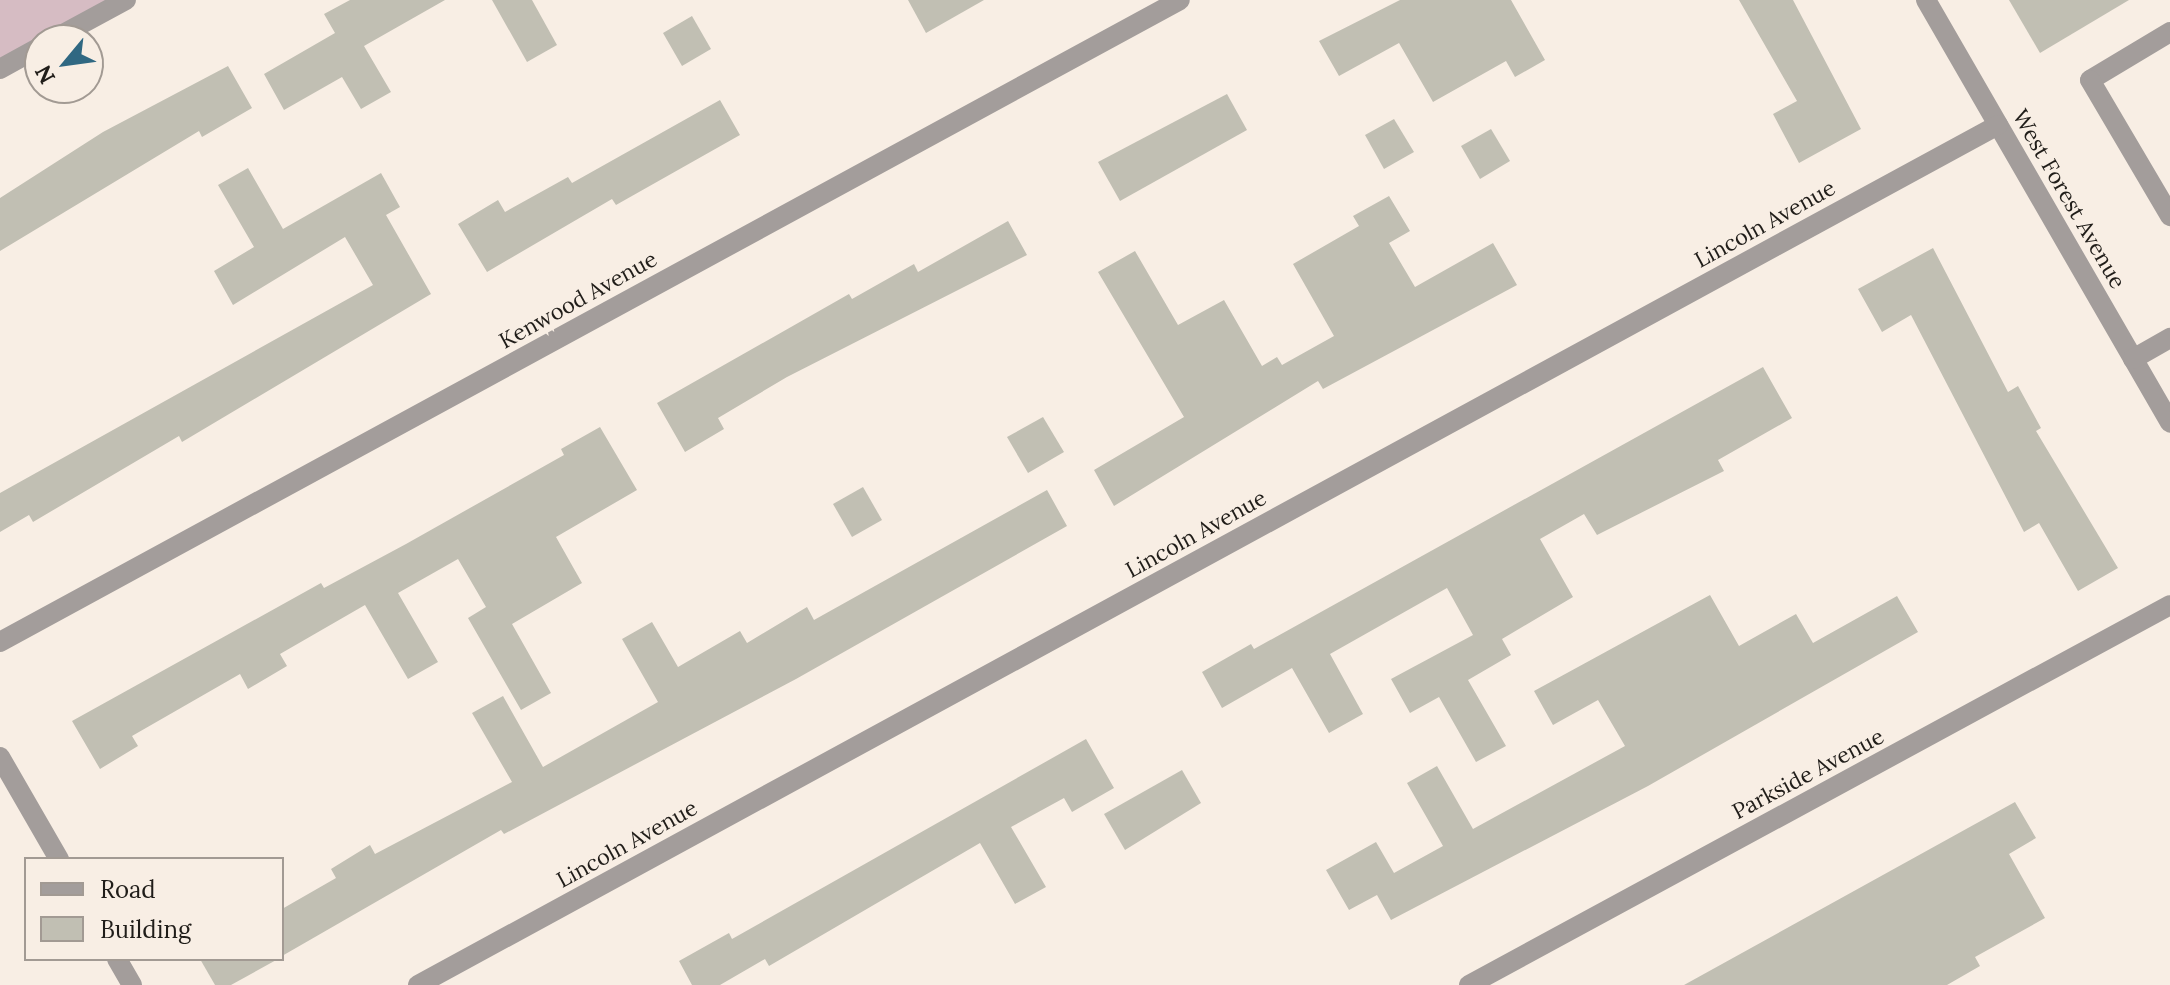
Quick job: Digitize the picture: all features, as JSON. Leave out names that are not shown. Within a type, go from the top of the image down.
[{"type":"street","points":[[82,24],[126,0]]},
{"type":"street","name":"Kenwood Avenue","points":[[0,642],[1180,0]]},
{"type":"street","name":"West Forest Avenue","points":[[1926,0],[2170,423]]},
{"type":"street","points":[[2170,32],[2090,80],[2170,216]]},
{"type":"street","points":[[0,69],[24,56]]},
{"type":"street","name":"Lincoln Avenue","points":[[418,985],[1998,125]]},
{"type":"street","points":[[2133,359],[2170,338]]},
{"type":"street","name":"Parkside Avenue","points":[[1469,985],[2170,605]]},
{"type":"street","points":[[0,757],[58,857]]},
{"type":"street","points":[[118,961],[132,985]]},
{"type":"shaded area","points":[[0,0],[126,0],[82,24],[24,24],[24,56],[0,69]]},
{"type":"building","points":[[350,0],[445,0],[364,46],[391,92],[361,109],[342,77],[284,110],[264,74],[335,33],[324,14]]},
{"type":"building","points":[[492,0],[532,0],[557,45],[527,62]]},
{"type":"building","points":[[908,0],[984,0],[926,33]]},
{"type":"building","points":[[1400,0],[1511,0],[1545,60],[1515,77],[1506,61],[1433,102],[1399,43],[1339,76],[1319,41]]},
{"type":"building","points":[[1739,0],[1793,0],[1861,129],[1799,163],[1773,114],[1797,101]]},
{"type":"building","points":[[2009,0],[2129,0],[2040,53]]},
{"type":"building","points":[[692,16],[711,49],[682,66],[663,33]]},
{"type":"building","points":[[228,66],[252,108],[202,137],[199,131],[0,251],[0,198],[103,132]]},
{"type":"building","points":[[1227,94],[1247,130],[1120,201],[1098,162]]},
{"type":"building","points":[[720,100],[740,135],[616,205],[612,199],[487,272],[458,224],[498,200],[505,212],[568,177],[572,183]]},
{"type":"building","points":[[1394,119],[1414,152],[1384,169],[1365,135]]},
{"type":"building","points":[[1491,129],[1510,161],[1480,179],[1461,146]]},
{"type":"building","points":[[248,168],[283,229],[381,173],[400,207],[386,215],[431,294],[182,442],[179,436],[33,522],[29,515],[0,532],[0,493],[373,285],[345,237],[233,305],[214,271],[254,247],[218,185]]},
{"type":"building","points":[[1389,196],[1410,231],[1389,243],[1415,287],[1493,243],[1517,285],[1323,389],[1318,381],[1114,506],[1094,470],[1184,417],[1098,272],[1135,251],[1178,325],[1224,300],[1262,366],[1277,357],[1282,365],[1334,336],[1293,264],[1359,226],[1353,216]]},
{"type":"building","points":[[1008,221],[1027,255],[787,377],[718,418],[724,429],[685,452],[657,403],[849,294],[852,299],[914,264],[918,272]]},
{"type":"building","points":[[1933,248],[2008,392],[2018,386],[2041,428],[2036,431],[2118,568],[2078,591],[2039,523],[2024,532],[1911,315],[1882,332],[1858,289]]},
{"type":"building","points":[[1763,367],[1792,418],[1718,460],[1724,471],[1597,535],[1584,514],[1540,539],[1573,597],[1502,639],[1511,655],[1468,680],[1506,746],[1476,762],[1439,697],[1410,713],[1391,679],[1473,635],[1447,588],[1330,654],[1363,714],[1329,733],[1292,668],[1222,708],[1202,672],[1251,644],[1254,649]]},
{"type":"building","points":[[1043,417],[1064,452],[1028,473],[1007,437]]},
{"type":"building","points":[[600,427],[637,490],[556,537],[582,583],[512,624],[551,693],[521,710],[468,618],[486,607],[458,559],[398,593],[438,662],[408,679],[365,605],[280,654],[287,666],[248,689],[240,674],[132,736],[138,746],[100,769],[72,721],[321,583],[324,588],[406,544],[564,455],[561,449]]},
{"type":"building","points":[[863,487],[882,520],[852,537],[833,504]]},
{"type":"building","points":[[1047,490],[1067,526],[796,679],[504,834],[501,830],[284,955],[284,908],[336,878],[331,869],[370,845],[375,854],[512,782],[472,713],[503,696],[543,767],[658,702],[622,639],[652,622],[678,667],[740,631],[747,643],[807,607],[814,620]]},
{"type":"building","points":[[1710,595],[1739,646],[1796,614],[1813,643],[1897,596],[1918,632],[1648,786],[1391,920],[1377,895],[1349,910],[1326,870],[1376,842],[1394,873],[1443,846],[1407,783],[1437,766],[1473,829],[1625,746],[1598,700],[1553,725],[1534,691]]},
{"type":"building","points":[[1086,739],[1114,788],[1072,812],[1064,798],[1011,827],[1046,887],[1015,904],[980,843],[769,966],[765,959],[720,985],[692,985],[679,961],[729,933],[732,939]]},
{"type":"building","points":[[1182,770],[1201,803],[1125,850],[1104,814]]},
{"type":"building","points":[[2015,802],[2036,838],[2009,854],[2045,918],[1975,957],[1980,966],[1947,985],[1684,985]]},
{"type":"building","points":[[201,961],[274,961],[231,985],[215,985]]}]
